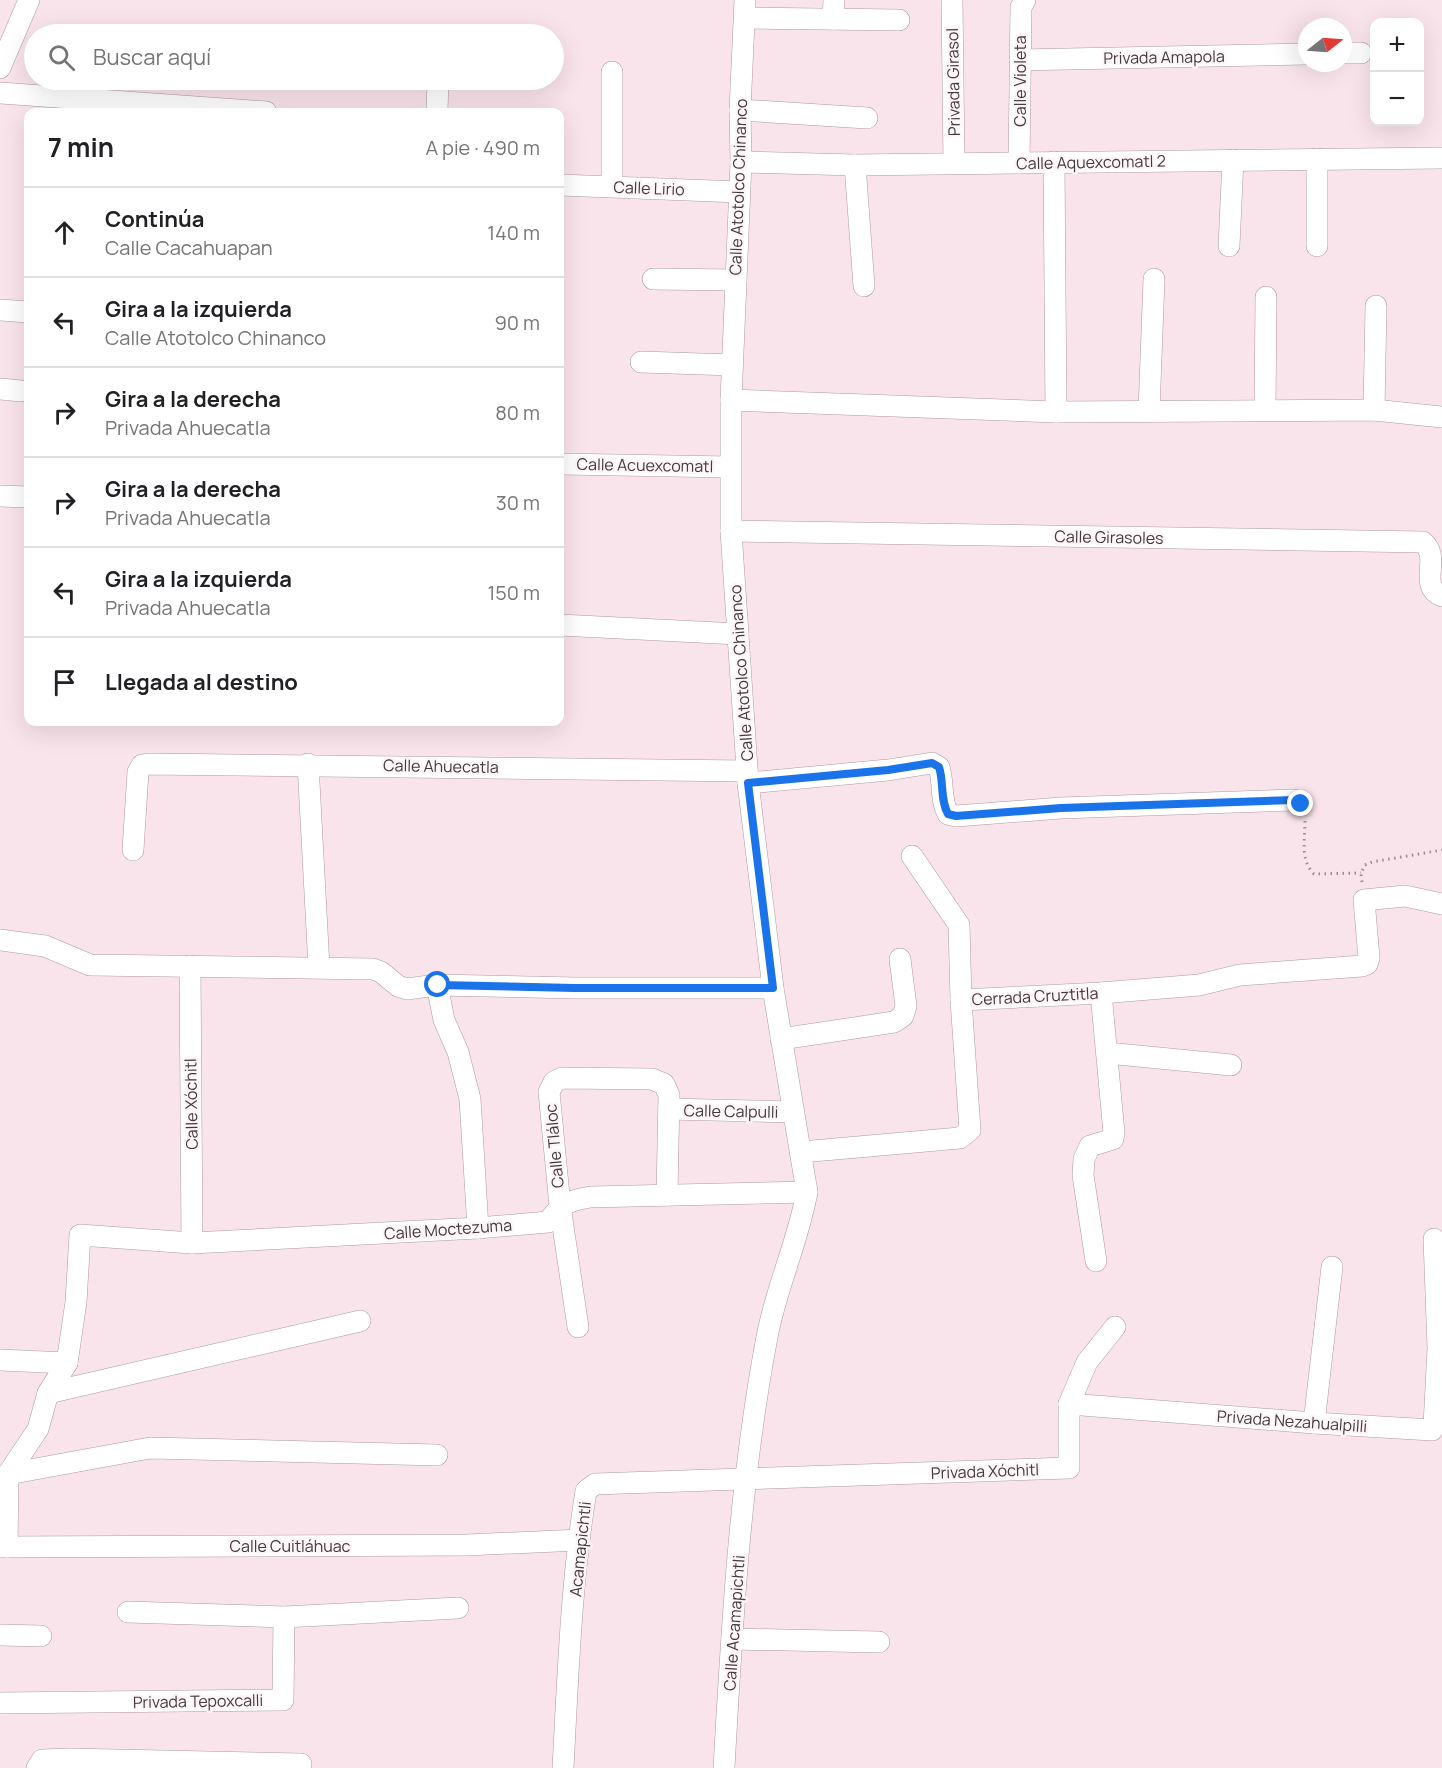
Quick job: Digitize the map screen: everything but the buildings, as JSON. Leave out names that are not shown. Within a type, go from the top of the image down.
[{"type":"street","points":[[0,68],[29,0]]},
{"type":"street","name":"Privada Girasol","points":[[952,0],[954,163]]},
{"type":"street","name":"Calle Violeta","points":[[1019,163],[1021,7],[1025,0]]},
{"type":"street","points":[[745,9],[834,9],[899,20]]},
{"type":"street","name":"Calle Atotolco Chinanco","points":[[745,9],[731,400],[731,531],[748,777],[773,988],[807,1192],[803,1214],[768,1334],[745,1479]]},
{"type":"street","name":"Privada Amapola","points":[[1020,60],[1298,54]]},
{"type":"street","points":[[612,72],[612,186]]},
{"type":"street","points":[[437,108],[438,90]]},
{"type":"street","points":[[0,93],[210,108]]},
{"type":"street","points":[[740,110],[867,118]]},
{"type":"street","name":"Calle Aquexcomatl 2","points":[[741,162],[855,165],[1442,158]]},
{"type":"street","points":[[1317,159],[1317,246]]},
{"type":"street","points":[[1229,246],[1233,160]]},
{"type":"street","points":[[1054,162],[1056,412]]},
{"type":"street","points":[[855,165],[864,286]]},
{"type":"street","name":"Calle Lirio","points":[[564,185],[739,192]]},
{"type":"street","points":[[653,279],[736,280]]},
{"type":"street","points":[[1149,411],[1154,279]]},
{"type":"street","points":[[1265,410],[1266,297]]},
{"type":"street","points":[[1374,410],[1376,306]]},
{"type":"street","points":[[0,310],[24,312]]},
{"type":"street","points":[[641,362],[732,365]]},
{"type":"street","points":[[731,400],[1056,412],[1374,410],[1442,417]]},
{"type":"street","name":"Calle Acuexcomatl","points":[[564,464],[730,467]]},
{"type":"street","points":[[0,496],[24,497]]},
{"type":"street","name":"Calle Girasoles","points":[[731,531],[1423,542],[1431,547],[1435,554],[1431,580],[1433,589],[1442,596]]},
{"type":"street","points":[[564,625],[738,634]]},
{"type":"street","name":"Calle Ahuecatla","points":[[133,850],[138,772],[142,765],[148,764],[308,764],[748,777],[888,770],[932,763],[939,767],[944,807],[948,814],[956,816],[1073,807],[1294,800],[1301,804]]},
{"type":"street","points":[[308,764],[319,967]]},
{"type":"street","points":[[912,856],[959,926],[961,1000]]},
{"type":"street","points":[[1364,900],[1406,896],[1442,903]]},
{"type":"street","name":"Cerrada Cruztitla","points":[[801,1152],[960,1138],[970,1130],[961,1000],[1101,993],[1198,985],[1240,975],[1362,966],[1369,958],[1364,900]]},
{"type":"street","points":[[0,940],[45,946],[90,965],[373,969],[381,972],[398,986],[407,989],[438,985],[773,988]]},
{"type":"street","points":[[781,1039],[894,1022],[903,1016],[906,1006],[900,959]]},
{"type":"street","name":"Calle Xóchitl","points":[[190,966],[192,1243]]},
{"type":"street","points":[[438,985],[444,1020],[458,1052],[470,1099],[478,1228]]},
{"type":"street","points":[[1096,1261],[1083,1175],[1084,1159],[1090,1146],[1113,1139],[1101,993]]},
{"type":"street","points":[[1107,1053],[1231,1065]]},
{"type":"street","name":"Calle Tláloc","points":[[578,1327],[560,1206],[549,1092],[554,1082],[562,1078],[652,1079],[664,1084],[669,1095],[668,1195]]},
{"type":"street","name":"Calle Calpulli","points":[[669,1110],[793,1112]]},
{"type":"street","name":"Calle Moctezuma","points":[[67,1363],[76,1302],[80,1235],[192,1243],[478,1228],[548,1222],[560,1206],[590,1197],[807,1192]]},
{"type":"street","name":"Privada Nezahualpilli","points":[[1069,1404],[1426,1432],[1432,1430],[1440,1348],[1434,1239]]},
{"type":"street","points":[[1314,1423],[1332,1267]]},
{"type":"street","points":[[48,1393],[360,1321]]},
{"type":"street","name":"Privada Xóchitl","points":[[745,1479],[1070,1468],[1069,1404],[1088,1362],[1115,1327]]},
{"type":"street","points":[[0,1360],[67,1363],[48,1393],[38,1429],[9,1474],[4,1547]]},
{"type":"street","points":[[9,1474],[150,1448],[437,1455]]},
{"type":"street","name":"Acamapichtli","points":[[563,1768],[569,1654],[579,1540],[586,1491],[595,1484],[745,1479]]},
{"type":"street","name":"Calle Acamapichtli","points":[[724,1768],[745,1479]]},
{"type":"street","name":"Calle Cuitláhuac","points":[[4,1547],[467,1545],[579,1540]]},
{"type":"street","points":[[128,1612],[284,1617],[458,1608]]},
{"type":"street","name":"Privada Tepoxcalli","points":[[0,1703],[283,1700],[284,1617]]},
{"type":"street","points":[[0,1635],[41,1636]]},
{"type":"street","points":[[732,1639],[879,1642]]},
{"type":"street","points":[[37,1768],[42,1760],[70,1759],[301,1764]]},
{"type":"path","points":[[1301,804],[1305,811],[1304,856],[1307,867],[1314,874],[1361,873]]},
{"type":"path","points":[[1364,900],[1361,873],[1365,865],[1442,850]]},
{"type":"route","points":[[438,985],[773,988],[748,783],[888,770],[932,763],[939,767],[944,807],[948,814],[956,816],[1061,808],[1294,800],[1301,804]]}]
